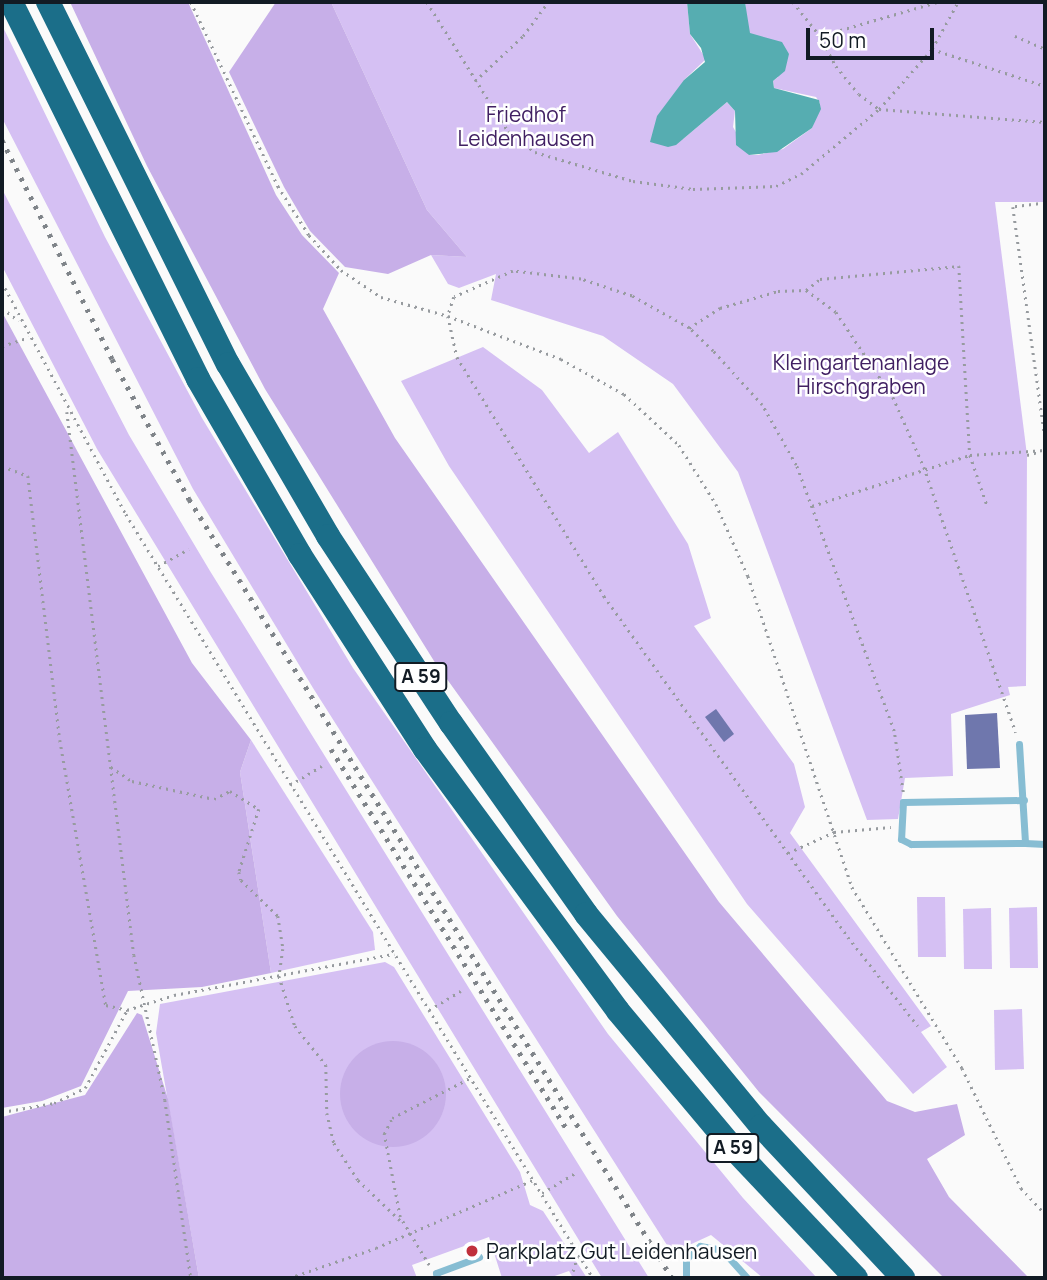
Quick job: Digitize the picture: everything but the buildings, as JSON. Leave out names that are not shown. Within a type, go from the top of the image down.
[{"type":"highway","name":"A 59","points":[[10,2],[198,379],[300,555],[425,748],[618,1011],[733,1149],[856,1278]]},
{"type":"highway","name":"A 59","points":[[48,2],[228,364],[328,536],[451,723],[586,914],[761,1126],[903,1278]]},
{"type":"lane","points":[[1019,744],[1025,843]]},
{"type":"lane","points":[[1024,800],[903,802],[901,839],[911,844],[1045,844]]},
{"type":"lane","points":[[687,1278],[686,1259],[701,1246],[722,1250],[747,1278]]},
{"type":"lane","points":[[436,1276],[480,1257]]},
{"type":"path","points":[[191,2],[278,186],[310,235],[341,270],[381,297],[448,316],[550,354],[603,381],[645,410],[679,445],[716,504],[748,576],[852,887],[875,929],[962,1068],[1021,1188],[1045,1214]]},
{"type":"path","points":[[427,2],[508,131],[535,152],[633,181],[682,188],[776,186],[800,174],[879,109],[932,49],[958,2]]},
{"type":"path","points":[[475,81],[523,36],[548,2]]},
{"type":"path","points":[[793,2],[820,36],[859,94],[879,109],[1045,122]]},
{"type":"path","points":[[820,36],[937,2]]},
{"type":"path","points":[[1015,36],[1045,49]]},
{"type":"path","points":[[932,49],[1045,86]]},
{"type":"path","points":[[1045,203],[1013,208],[1045,438]]},
{"type":"path","points":[[690,328],[720,308],[778,291],[806,290],[820,279],[959,266],[970,455],[986,505]]},
{"type":"path","points":[[903,802],[903,772],[894,731],[796,465],[762,405],[690,328],[632,296],[581,279],[513,271],[454,296],[448,316],[457,357],[597,584],[788,853],[918,1026]]},
{"type":"path","points":[[2,282],[67,409],[157,567],[593,1278]]},
{"type":"path","points":[[806,290],[836,312],[870,358],[924,467],[1019,744]]},
{"type":"path","points":[[2,308],[22,323]]},
{"type":"path","points":[[2,346],[29,337]]},
{"type":"path","points":[[67,409],[134,955],[165,1100],[191,1278]]},
{"type":"path","points":[[811,506],[924,467],[970,455],[1045,450]]},
{"type":"path","points":[[1027,455],[1045,450]]},
{"type":"path","points":[[2,466],[28,476],[60,740],[106,1004],[127,1010],[145,1003],[394,954]]},
{"type":"path","points":[[157,567],[189,549]]},
{"type":"path","points":[[289,785],[322,766]]},
{"type":"path","points":[[111,767],[132,781],[214,799],[230,791],[259,809],[239,872],[245,888],[278,916],[283,949],[279,976],[295,1026],[326,1065],[327,1113],[334,1143],[358,1180],[402,1222]]},
{"type":"path","points":[[788,853],[834,832],[901,826]]},
{"type":"path","points":[[429,1010],[461,991]]},
{"type":"path","points":[[2,1112],[54,1103],[85,1088],[127,1010]]},
{"type":"path","points":[[436,1276],[402,1222],[384,1135],[392,1118],[470,1078]]},
{"type":"path","points":[[541,1194],[575,1173]]},
{"type":"path","points":[[289,1278],[323,1269],[533,1180]]},
{"type":"path","points":[[571,1278],[578,1253]]},
{"type":"green space","points":[[331,2],[687,2],[690,34],[706,59],[684,80],[683,139],[727,102],[735,111],[733,127],[749,155],[758,155],[783,149],[812,128],[820,103],[816,97],[774,88],[773,81],[778,77],[747,29],[745,2],[1045,2],[1045,202],[995,202],[1027,455],[1026,686],[1008,687],[1010,695],[951,714],[953,776],[905,778],[898,819],[867,820],[738,472],[673,384],[603,336],[491,300],[496,274],[459,288],[448,284],[431,255],[467,257],[427,210]]},
{"type":"green space","points":[[2,25],[105,237],[202,418],[353,668],[608,1034],[743,1198],[817,1278],[763,1278],[711,1235],[672,1253],[313,688],[193,489],[2,118]]},
{"type":"green space","points":[[2,189],[129,435],[210,571],[649,1278],[602,1278],[97,449],[2,266]]},
{"type":"green space","points":[[483,347],[542,390],[589,453],[618,432],[688,544],[711,618],[694,626],[794,764],[805,807],[790,833],[931,1026],[921,1032],[947,1067],[913,1094],[747,904],[449,466],[401,381]]},
{"type":"green space","points":[[251,740],[373,932],[375,950],[271,973],[240,772]]},
{"type":"green space","points":[[917,897],[945,897],[946,957],[918,957]]},
{"type":"green space","points":[[1037,907],[1038,968],[1010,968],[1009,908]]},
{"type":"green space","points":[[991,908],[992,969],[964,969],[963,909]]},
{"type":"green space","points":[[385,962],[394,967],[520,1172],[530,1205],[543,1211],[587,1278],[573,1278],[569,1271],[549,1278],[502,1278],[489,1237],[412,1265],[417,1278],[199,1278],[156,1033],[160,1004]]},
{"type":"green space","points":[[1022,1009],[1024,1069],[995,1070],[994,1010]]},
{"type":"shaded area","points":[[70,2],[188,2],[276,195],[302,235],[339,273],[323,309],[395,438],[719,902],[887,1101],[915,1112],[957,1104],[965,1135],[927,1159],[949,1197],[1029,1278],[944,1278],[759,1092],[617,916],[434,661],[265,389],[147,166]]},
{"type":"shaded area","points":[[276,2],[331,2],[427,210],[467,257],[431,255],[388,274],[345,267],[310,231],[284,187],[229,72]]},
{"type":"shaded area","points":[[2,312],[192,663],[251,740],[240,772],[271,973],[202,987],[128,991],[81,1086],[42,1101],[2,1108]]},
{"type":"shaded area","points":[[137,1013],[142,1015],[168,1099],[199,1278],[2,1278],[2,1117],[85,1095]]},
{"type":"shaded area","points":[[393,1041],[413,1045],[430,1057],[442,1074],[446,1094],[442,1114],[430,1131],[413,1143],[393,1147],[373,1143],[356,1131],[344,1114],[340,1094],[344,1074],[356,1057],[373,1045]]},
{"type":"water","points":[[687,2],[745,2],[750,33],[782,42],[789,54],[785,71],[773,81],[774,88],[819,100],[821,109],[812,128],[777,152],[749,155],[736,145],[735,111],[727,102],[676,145],[668,147],[650,142],[657,116],[684,80],[705,62],[701,48],[690,34]]},
{"type":"railway","points":[[2,140],[112,359],[189,499],[672,1278]]},
{"type":"railway","points":[[331,749],[567,1129]]},
{"type":"place","name":"Parkplatz Gut Leidenhausen","points":[[472,1251]]},
{"type":"park label","name":"Friedhof Leidenhausen","points":[[526,126]]},
{"type":"park label","name":"Kleingartenanlage Hirschgraben","points":[[861,374]]}]
